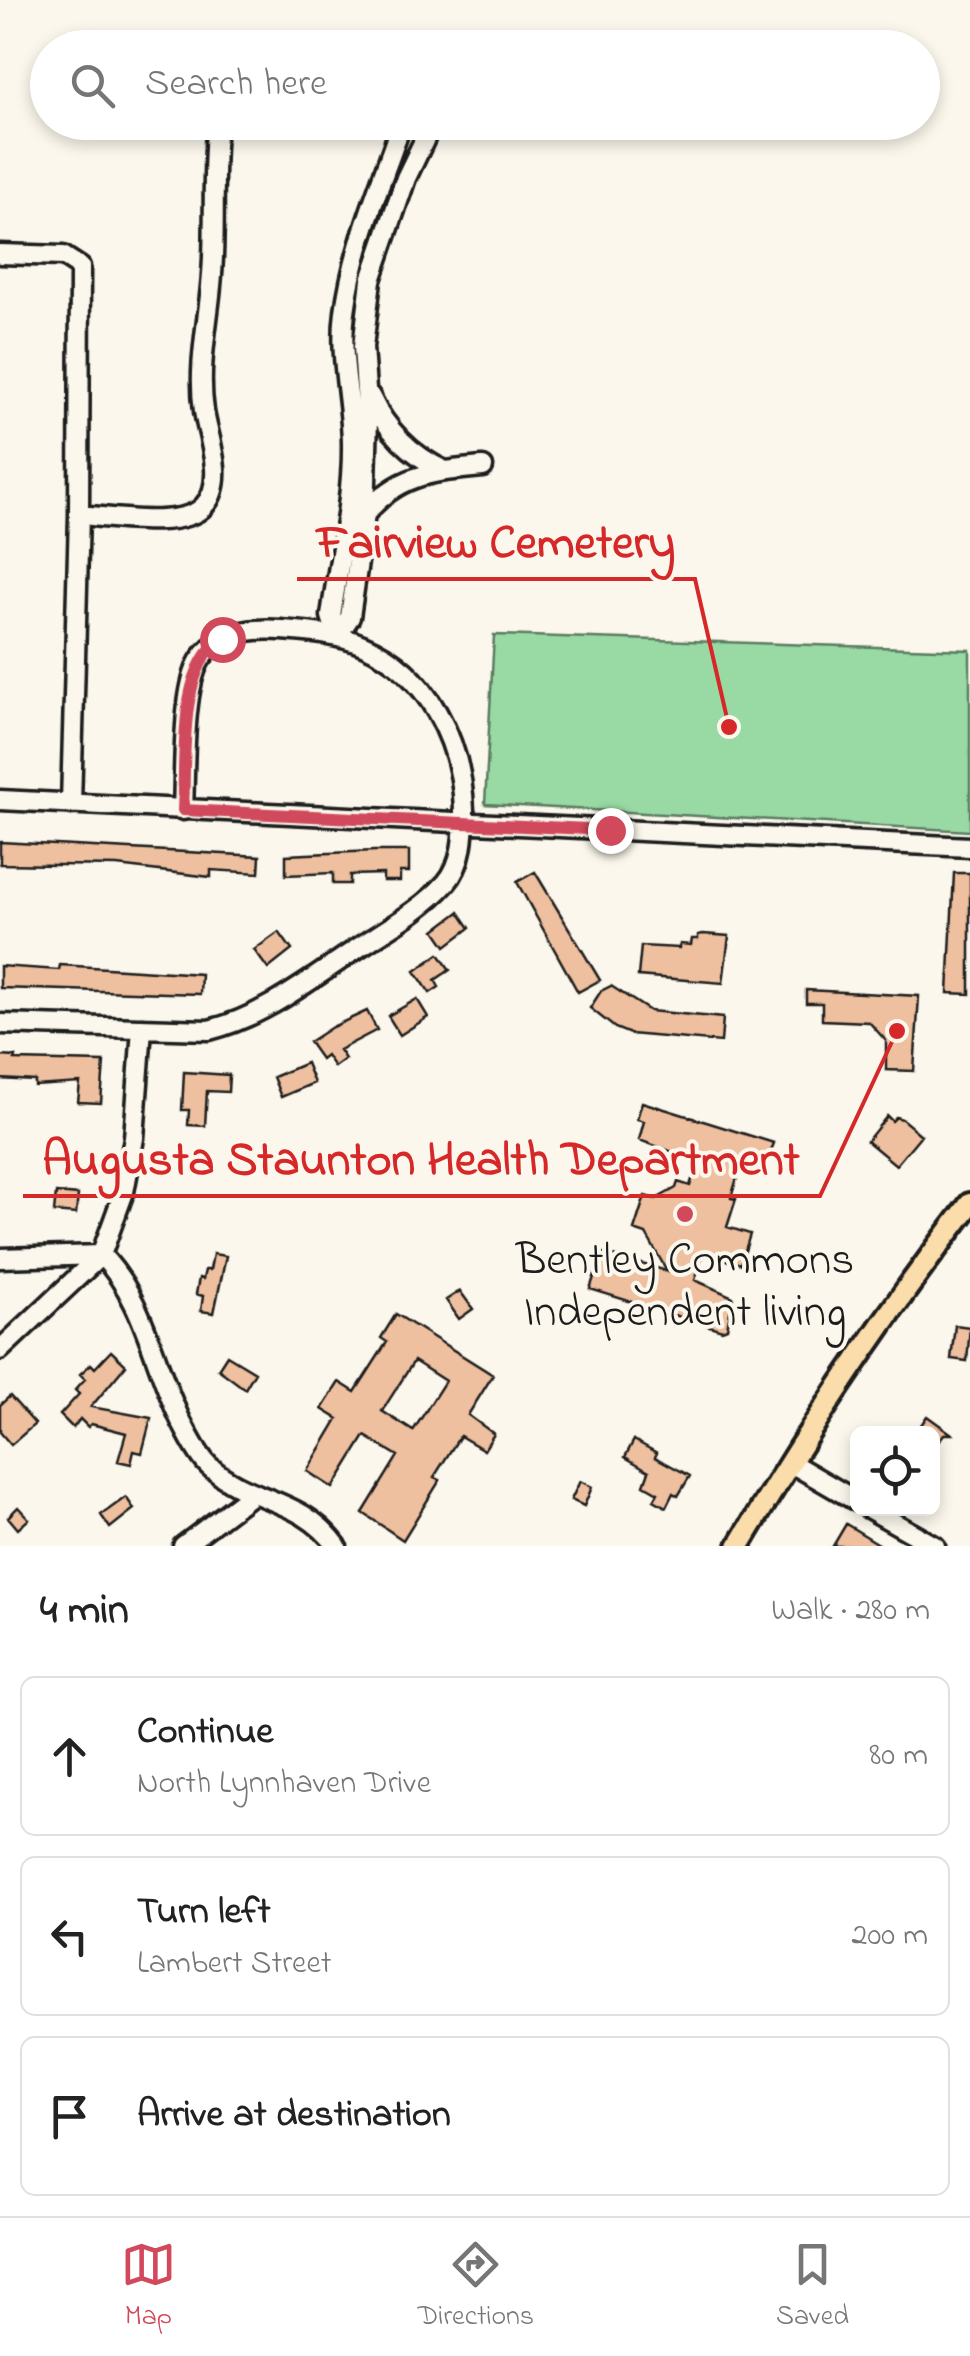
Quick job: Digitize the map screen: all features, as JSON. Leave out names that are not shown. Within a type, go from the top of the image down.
[{"type":"main road","points":[[740,1546],[791,1462],[926,1262],[970,1204]]},
{"type":"street","points":[[79,515],[183,519],[204,507],[213,491],[214,462],[202,386],[212,275],[216,140]]},
{"type":"street","points":[[337,636],[331,616],[352,442],[344,380],[344,315],[361,240],[396,140]]},
{"type":"street","points":[[337,636],[350,617],[366,514],[364,319],[371,280],[406,178],[424,140]]},
{"type":"street","points":[[0,254],[63,256],[80,267],[79,515],[71,804]]},
{"type":"street","points":[[366,388],[376,409],[401,442],[424,461],[445,471]]},
{"type":"street","points":[[366,514],[381,498],[422,473],[483,467]]},
{"type":"street","points":[[346,512],[366,514]]},
{"type":"street","points":[[0,1024],[212,1030],[239,1020],[289,994],[407,914],[446,882],[461,851],[464,823],[459,764],[453,744],[433,705],[392,662],[362,644],[337,636],[274,630],[244,631],[222,639],[206,651],[191,682],[183,810]]},
{"type":"street","points":[[0,800],[970,846]]},
{"type":"street","points":[[0,1350],[101,1255],[127,1174],[134,1138],[142,1028]]},
{"type":"street","points":[[0,1258],[101,1255],[129,1293],[172,1405],[209,1466],[252,1494],[282,1502],[308,1515],[337,1546]]},
{"type":"street","points":[[791,1462],[850,1497]]},
{"type":"street","points":[[183,1546],[252,1494]]},
{"type":"street","points":[[882,1516],[936,1546]]},
{"type":"green space","points":[[494,635],[970,650],[970,831],[485,804]]},
{"type":"building","points":[[0,842],[260,856],[259,873],[211,870],[211,877],[117,866],[0,864]]},
{"type":"building","points":[[409,851],[409,872],[400,872],[400,881],[383,881],[383,874],[350,875],[350,884],[333,884],[333,873],[286,875],[286,855]]},
{"type":"building","points":[[535,872],[600,980],[578,992],[517,882]]},
{"type":"building","points":[[954,873],[970,873],[970,994],[948,993]]},
{"type":"building","points":[[459,912],[470,928],[446,946],[435,930]]},
{"type":"building","points":[[279,932],[292,950],[268,969],[254,950]]},
{"type":"building","points":[[703,934],[729,936],[723,983],[638,976],[641,946],[679,948],[680,944],[691,945],[692,939]]},
{"type":"building","points":[[439,954],[450,970],[435,980],[439,987],[430,993],[415,971]]},
{"type":"building","points":[[60,965],[201,974],[200,994],[0,988],[0,966],[59,970]]},
{"type":"building","points":[[611,986],[650,1011],[723,1018],[721,1042],[630,1034],[615,1028],[590,1008],[601,991]]},
{"type":"building","points":[[806,990],[919,996],[914,1071],[886,1070],[886,1041],[869,1022],[822,1020],[822,1003],[806,1003]]},
{"type":"building","points":[[417,999],[428,1017],[400,1035],[388,1016]]},
{"type":"building","points":[[367,1011],[377,1030],[339,1050],[345,1059],[334,1067],[326,1055],[321,1059],[309,1042]]},
{"type":"building","points":[[0,1056],[16,1057],[15,1060],[104,1062],[101,1103],[78,1102],[80,1083],[35,1086],[35,1081],[0,1079]]},
{"type":"building","points":[[306,1063],[314,1083],[281,1097],[273,1077]]},
{"type":"building","points":[[184,1072],[229,1075],[228,1092],[207,1091],[205,1126],[188,1125],[189,1110],[182,1110]]},
{"type":"building","name":"Bentley Commons Independent living","points":[[642,1102],[774,1143],[762,1175],[739,1171],[731,1198],[736,1199],[727,1227],[750,1234],[741,1264],[703,1254],[695,1280],[733,1297],[727,1328],[722,1330],[590,1289],[602,1253],[667,1271],[646,1234],[634,1230],[645,1196],[656,1199],[676,1188],[678,1182],[690,1186],[698,1161],[639,1140],[644,1121],[637,1119]]},
{"type":"building","points":[[887,1116],[892,1121],[896,1117],[902,1119],[921,1135],[896,1165],[867,1141]]},
{"type":"building","points":[[56,1193],[78,1195],[76,1214],[54,1212]]},
{"type":"building","points":[[213,1254],[226,1256],[214,1313],[201,1311],[203,1296],[196,1294],[199,1278],[203,1279],[205,1270],[210,1270]]},
{"type":"building","points":[[460,1291],[473,1309],[459,1319],[446,1300]]},
{"type":"building","points":[[396,1314],[493,1375],[468,1415],[494,1434],[484,1450],[460,1436],[434,1477],[440,1480],[403,1540],[363,1513],[398,1456],[365,1436],[333,1488],[307,1471],[338,1419],[322,1409],[339,1382],[355,1392],[387,1342],[381,1338]],"holes":[[[414,1361],[445,1381],[413,1431],[382,1411]]]},
{"type":"building","points":[[955,1325],[970,1327],[967,1361],[951,1359]]},
{"type":"building","points":[[111,1351],[126,1365],[91,1407],[151,1418],[142,1453],[134,1451],[131,1464],[118,1461],[126,1433],[91,1424],[88,1427],[80,1419],[73,1428],[60,1415],[79,1394],[75,1390],[85,1379],[80,1374],[91,1364],[95,1368]]},
{"type":"building","points":[[227,1355],[255,1372],[245,1389],[218,1369]]},
{"type":"building","points":[[10,1396],[35,1424],[11,1445],[0,1432],[0,1405]]},
{"type":"building","points":[[927,1416],[952,1434],[944,1434],[940,1439],[940,1426],[920,1426]]},
{"type":"building","points":[[634,1440],[690,1476],[678,1496],[673,1493],[666,1507],[654,1500],[658,1493],[644,1485],[649,1471],[625,1457]]},
{"type":"building","points":[[580,1481],[592,1487],[584,1506],[571,1500]]},
{"type":"building","points":[[126,1497],[134,1509],[110,1528],[101,1515]]},
{"type":"building","points":[[18,1507],[29,1519],[18,1529],[8,1517]]},
{"type":"building","points":[[846,1524],[882,1546],[833,1546]]},
{"type":"place","name":"Fairview Cemetery","points":[[729,727]]},
{"type":"place","name":"Augusta Staunton Health Department","points":[[897,1031]]},
{"type":"place","name":"Bentley Commons Independent living","points":[[685,1214]]},
{"type":"route","points":[[222,639],[206,651],[191,682],[183,810],[610,830]]}]
